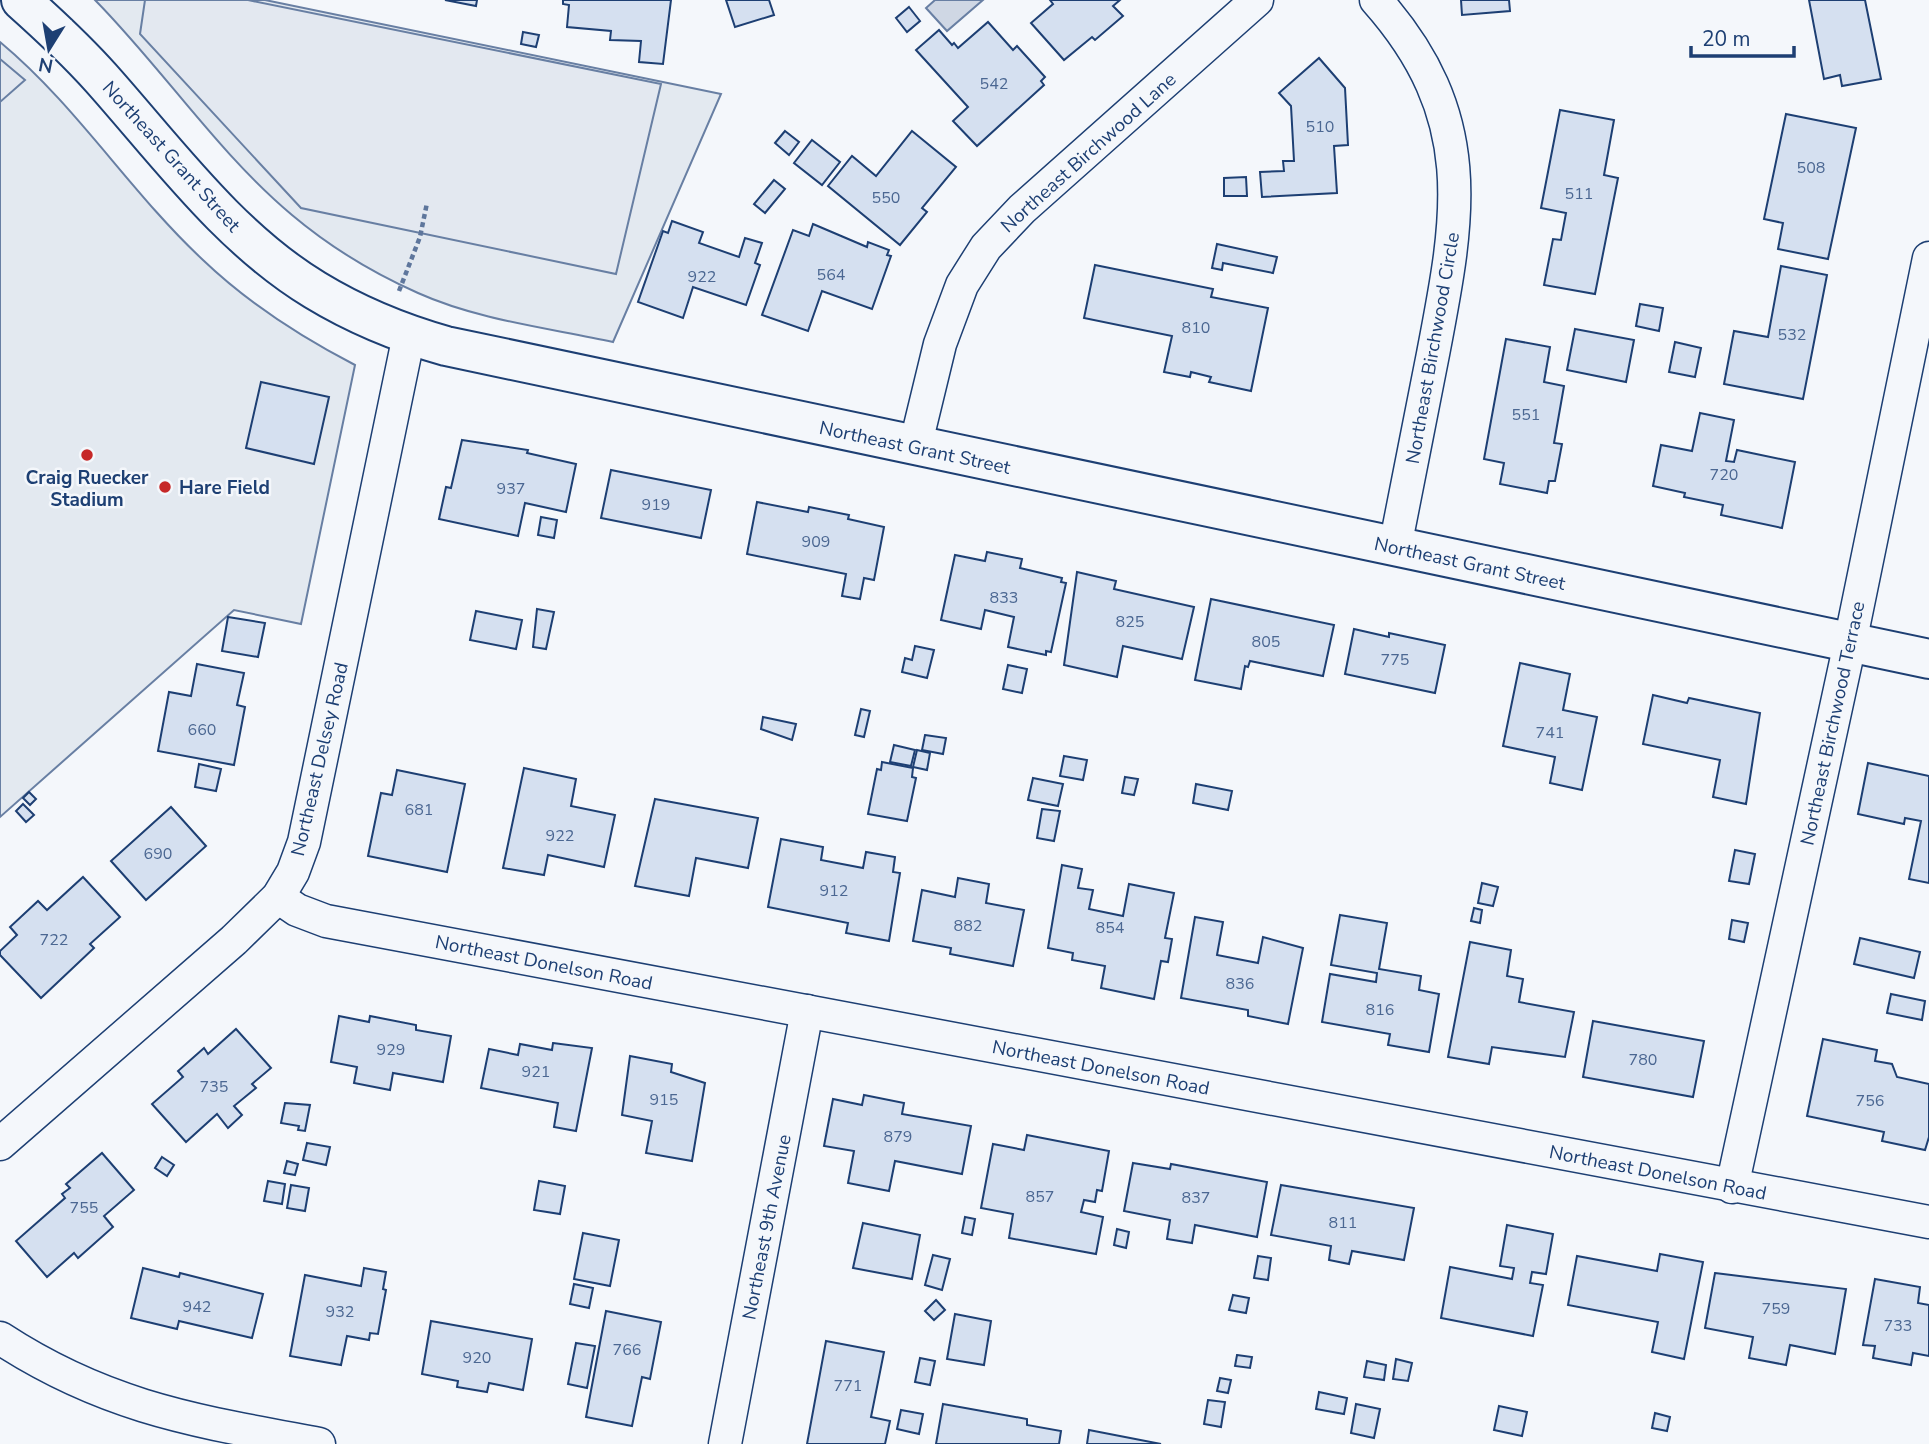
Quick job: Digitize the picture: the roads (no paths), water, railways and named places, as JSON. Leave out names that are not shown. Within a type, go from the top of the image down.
[{"type":"street","name":"Northeast Grant Street","points":[[21,0],[74,49],[219,212],[265,254],[314,290],[409,335],[915,447],[1929,659]]},
{"type":"street","name":"Northeast Birchwood Lane","points":[[915,447],[940,344],[962,285],[986,247],[1022,209],[1257,0]]},
{"type":"street","name":"Northeast Birchwood Circle","points":[[1376,0],[1405,33],[1423,61],[1440,103],[1456,173],[1457,212],[1452,256],[1395,547]]},
{"type":"street","name":"Northeast Birchwood Terrace","points":[[1732,1187],[1850,643],[1929,258]]},
{"type":"street","name":"Northeast Delsey Road","points":[[0,1144],[278,897],[293,872],[303,842],[409,335]]},
{"type":"street","name":"Northeast Donelson Road","points":[[278,897],[297,910],[326,921],[1929,1222]]},
{"type":"street","name":"Northeast 9th Avenue","points":[[725,1444],[807,1011]]},
{"type":"street","points":[[0,1338],[75,1381],[128,1403],[184,1419],[319,1444]]},
{"type":"place","name":"Craig Ruecker Stadium","points":[[87,455]]},
{"type":"place","name":"Hare Field","points":[[165,487]]}]
